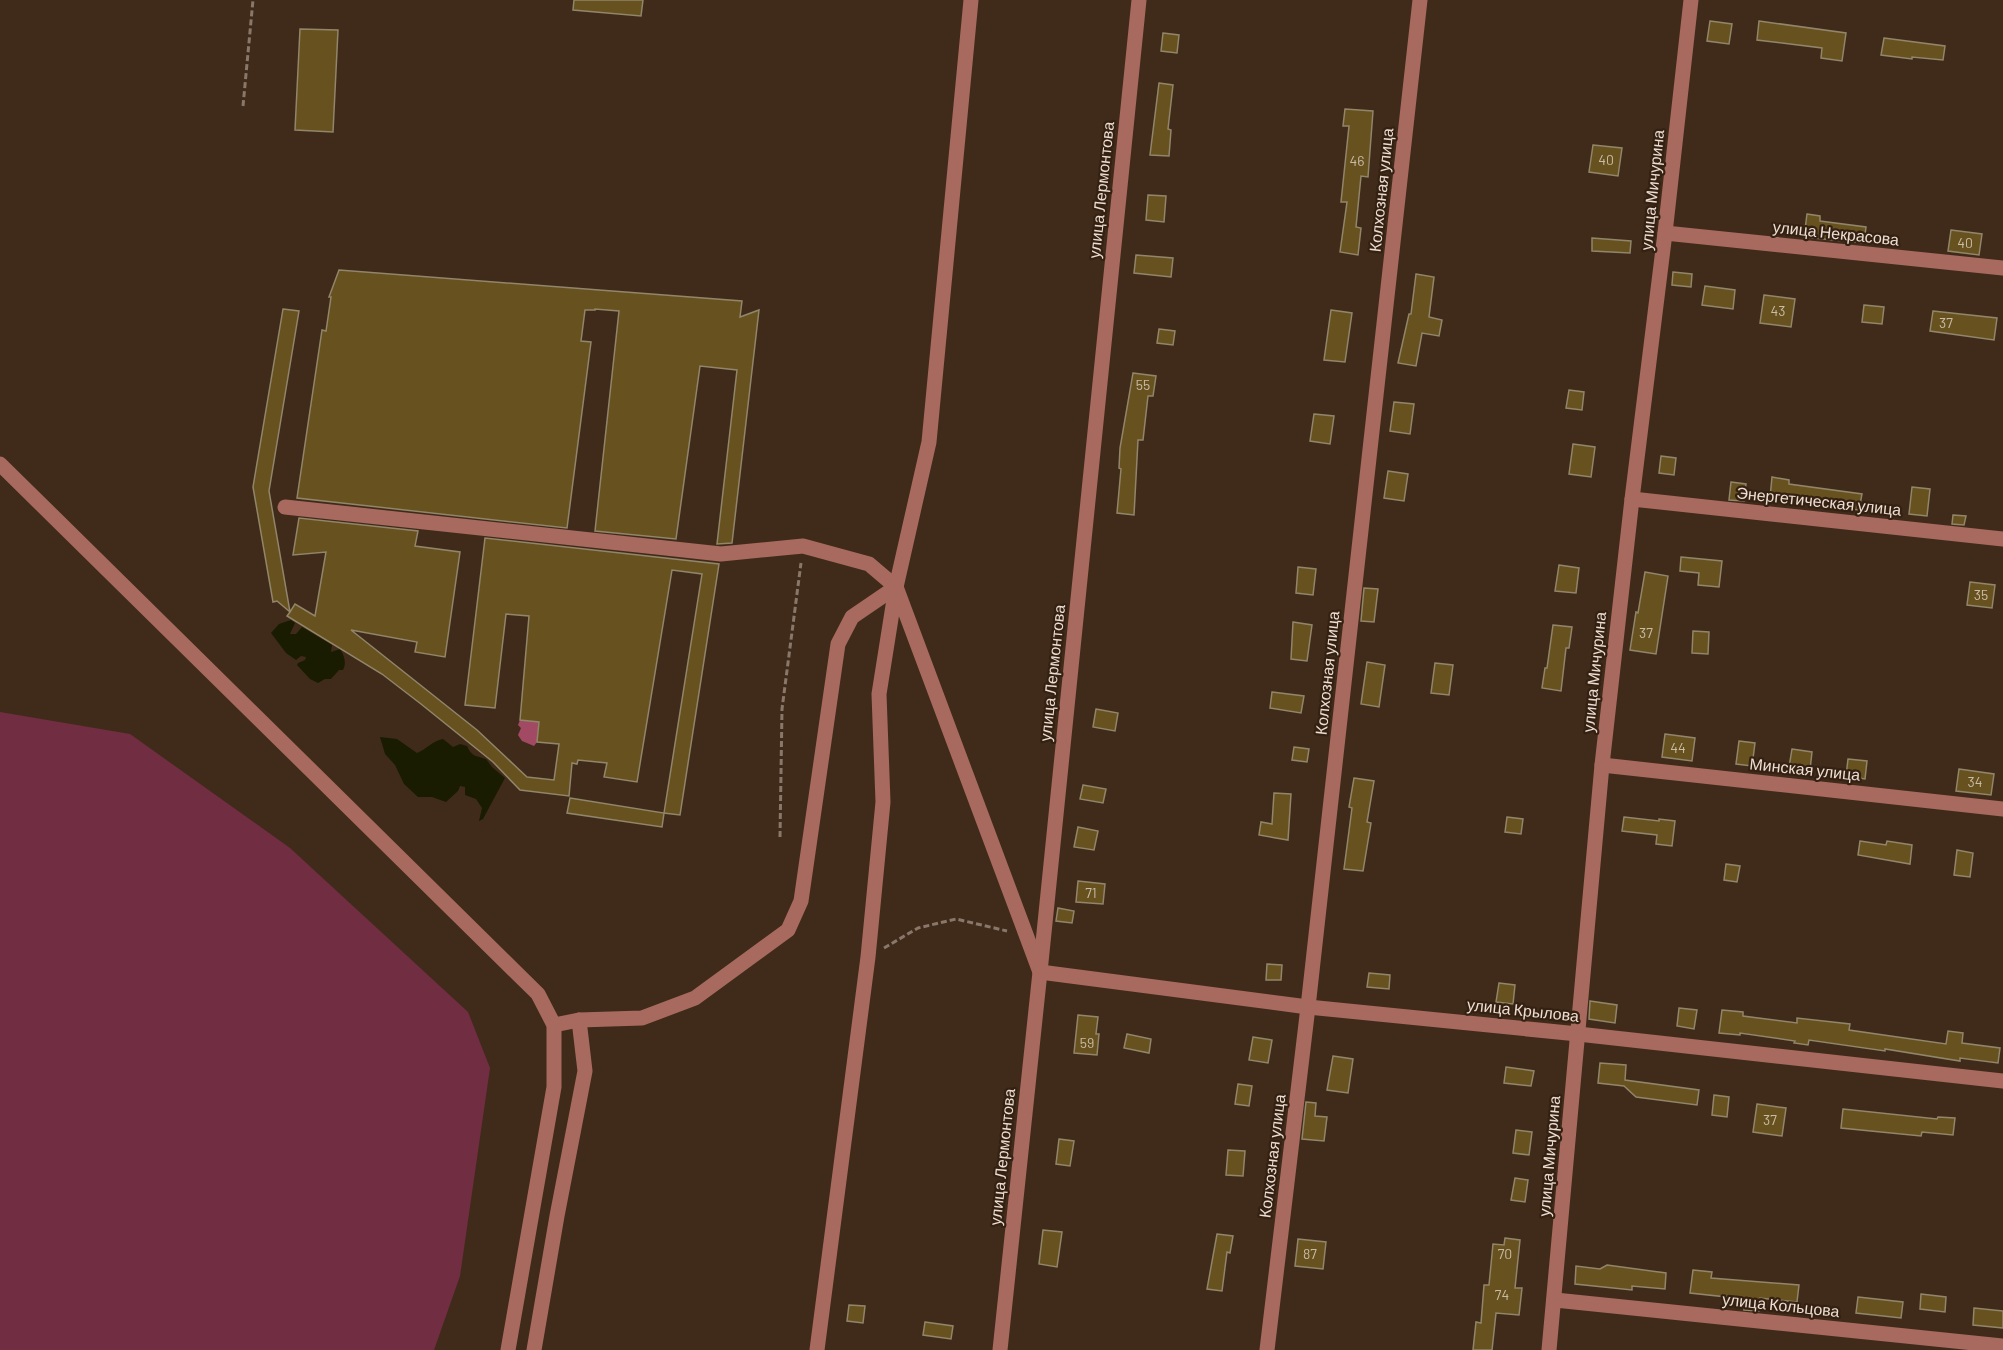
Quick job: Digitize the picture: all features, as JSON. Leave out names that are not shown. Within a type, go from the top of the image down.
[{"type":"street","points":[[817,1350],[868,957],[883,802],[879,694],[896,587],[928,442],[971,0]]},
{"type":"street","name":"улица Лермонтова","points":[[1000,1350],[1139,0]]},
{"type":"street","name":"Колхозная улица","points":[[1267,1350],[1308,1007],[1420,0]]},
{"type":"street","name":"улица Мичурина","points":[[1549,1350],[1602,765],[1691,0]]},
{"type":"street","name":"улица Некрасова","points":[[1665,233],[2003,268]]},
{"type":"street","points":[[0,464],[538,994],[554,1025],[554,1087],[508,1350]]},
{"type":"street","name":"Энергетическая улица","points":[[1632,499],[2003,539]]},
{"type":"street","points":[[285,507],[721,554],[803,546],[869,564],[896,587],[1040,972]]},
{"type":"street","points":[[554,1025],[579,1020],[642,1018],[695,998],[788,930],[801,901],[838,644],[852,617],[896,587]]},
{"type":"street","name":"Минская улица","points":[[1602,765],[2003,809]]},
{"type":"street","name":"улица Крылова","points":[[1040,972],[1308,1007],[2003,1080]]},
{"type":"street","points":[[534,1350],[585,1071],[579,1020]]},
{"type":"street","name":"улица Кольцова","points":[[1555,1300],[2003,1346]]},
{"type":"path","points":[[243,106],[253,0]]},
{"type":"path","points":[[780,837],[783,709],[803,546]]},
{"type":"path","points":[[868,957],[918,928],[956,919],[1026,935]]},
{"type":"shaded area","points":[[291,620],[295,623],[290,634],[296,634],[302,627],[332,645],[331,652],[340,649],[345,665],[343,670],[339,670],[331,679],[318,683],[310,679],[297,665],[306,657],[301,656],[296,660],[286,653],[271,633],[279,624]]},
{"type":"shaded area","points":[[0,712],[130,734],[290,848],[468,1012],[490,1068],[460,1276],[434,1350],[0,1350]]},
{"type":"shaded area","points":[[520,720],[539,722],[537,742],[534,746],[522,741],[518,735],[521,728],[518,725]]},
{"type":"shaded area","points":[[380,737],[397,739],[417,753],[443,739],[453,747],[460,744],[467,746],[472,754],[486,759],[505,778],[483,819],[479,821],[482,808],[476,799],[465,795],[465,787],[460,786],[446,802],[432,797],[418,797],[404,784],[395,765],[385,754]]},
{"type":"building","points":[[574,0],[643,0],[641,16],[573,10]]},
{"type":"building","points":[[1710,21],[1732,24],[1729,44],[1707,41]]},
{"type":"building","points":[[1759,21],[1846,33],[1842,61],[1821,58],[1822,48],[1757,40]]},
{"type":"building","points":[[300,29],[338,30],[333,132],[295,130]]},
{"type":"building","points":[[1163,33],[1179,35],[1177,53],[1161,51]]},
{"type":"building","points":[[1884,38],[1945,46],[1943,60],[1881,55]]},
{"type":"building","points":[[1159,83],[1173,85],[1168,129],[1171,130],[1169,156],[1150,155]]},
{"type":"building","points":[[1345,109],[1373,111],[1368,177],[1361,176],[1356,227],[1361,228],[1358,255],[1340,252],[1347,202],[1341,202],[1349,126],[1343,126]]},
{"type":"building","points":[[1593,145],[1622,148],[1618,176],[1589,172]]},
{"type":"building","points":[[1148,195],[1166,196],[1164,222],[1146,220]]},
{"type":"building","points":[[1807,214],[1820,216],[1820,221],[1866,227],[1864,243],[1804,237]]},
{"type":"building","points":[[1951,230],[1982,234],[1979,255],[1948,251]]},
{"type":"building","points":[[1592,238],[1631,241],[1630,253],[1592,251]]},
{"type":"building","points":[[1136,255],[1173,258],[1171,277],[1134,273]]},
{"type":"building","points":[[339,270],[742,301],[740,317],[759,310],[732,543],[717,544],[737,370],[700,366],[676,539],[595,531],[619,311],[585,310],[581,341],[591,342],[567,528],[297,498],[322,330],[326,331],[331,297],[329,297]]},
{"type":"building","points":[[1673,272],[1692,274],[1691,287],[1672,285]]},
{"type":"building","points":[[1416,274],[1434,277],[1429,317],[1442,320],[1439,336],[1422,333],[1416,366],[1398,363],[1409,314],[1411,314]]},
{"type":"building","points":[[1705,286],[1735,290],[1733,309],[1702,305]]},
{"type":"building","points":[[1764,295],[1795,299],[1791,327],[1760,323]]},
{"type":"building","points":[[1864,305],[1884,307],[1882,324],[1862,322]]},
{"type":"building","points":[[283,309],[299,311],[269,491],[290,612],[277,601],[273,602],[253,487]]},
{"type":"building","points":[[1331,310],[1352,313],[1345,362],[1324,360]]},
{"type":"building","points":[[1933,311],[1997,318],[1994,340],[1930,331]]},
{"type":"building","points":[[1159,329],[1175,331],[1173,345],[1157,343]]},
{"type":"building","points":[[1133,373],[1156,376],[1153,396],[1148,396],[1143,440],[1138,440],[1134,515],[1117,513],[1121,469],[1119,468],[1120,448]]},
{"type":"building","points":[[1569,390],[1584,392],[1582,410],[1566,408]]},
{"type":"building","points":[[1394,402],[1414,404],[1410,434],[1390,431]]},
{"type":"building","points":[[1314,414],[1334,416],[1330,444],[1310,441]]},
{"type":"building","points":[[1573,444],[1595,447],[1591,477],[1569,474]]},
{"type":"building","points":[[1661,456],[1676,458],[1674,475],[1659,473]]},
{"type":"building","points":[[1388,471],[1408,474],[1404,501],[1384,498]]},
{"type":"building","points":[[1772,477],[1789,480],[1789,484],[1862,494],[1859,510],[1770,498]]},
{"type":"building","points":[[1731,482],[1746,484],[1744,501],[1729,500]]},
{"type":"building","points":[[1912,487],[1930,489],[1927,516],[1909,514]]},
{"type":"building","points":[[1953,515],[1966,516],[1964,525],[1952,524]]},
{"type":"building","points":[[299,518],[418,531],[415,546],[460,552],[445,657],[415,652],[417,642],[351,630],[477,730],[527,777],[554,780],[559,744],[537,742],[539,722],[520,720],[529,616],[506,614],[495,708],[465,705],[485,538],[719,564],[680,815],[664,813],[702,574],[672,570],[637,782],[604,777],[607,763],[578,760],[577,764],[572,763],[569,796],[520,790],[493,762],[382,674],[287,616],[295,604],[315,616],[326,552],[293,555]]},
{"type":"building","points":[[1681,557],[1722,561],[1719,587],[1698,585],[1699,573],[1680,571]]},
{"type":"building","points":[[1559,565],[1579,568],[1576,593],[1555,591]]},
{"type":"building","points":[[1298,567],[1316,569],[1313,595],[1296,593]]},
{"type":"building","points":[[1645,572],[1668,576],[1656,654],[1630,650]]},
{"type":"building","points":[[1970,582],[1995,585],[1992,608],[1967,605]]},
{"type":"building","points":[[1364,588],[1378,589],[1374,622],[1361,621]]},
{"type":"building","points":[[1293,622],[1312,625],[1307,661],[1291,659]]},
{"type":"building","points":[[1553,625],[1572,627],[1569,648],[1566,648],[1561,691],[1542,688]]},
{"type":"building","points":[[1693,631],[1709,632],[1708,654],[1692,653]]},
{"type":"building","points":[[1367,662],[1385,665],[1379,707],[1361,704]]},
{"type":"building","points":[[1435,663],[1453,665],[1449,695],[1431,693]]},
{"type":"building","points":[[1272,692],[1304,696],[1301,713],[1270,708]]},
{"type":"building","points":[[1096,709],[1118,713],[1115,731],[1093,727]]},
{"type":"building","points":[[1665,734],[1695,738],[1692,761],[1662,757]]},
{"type":"building","points":[[1739,741],[1755,743],[1752,766],[1736,764]]},
{"type":"building","points":[[1294,747],[1309,749],[1307,762],[1292,760]]},
{"type":"building","points":[[1792,749],[1812,752],[1810,770],[1789,767]]},
{"type":"building","points":[[1848,759],[1867,761],[1865,779],[1846,776]]},
{"type":"building","points":[[1959,769],[1994,774],[1991,795],[1956,791]]},
{"type":"building","points":[[1354,778],[1374,781],[1367,822],[1371,823],[1363,871],[1344,869],[1352,808],[1349,807]]},
{"type":"building","points":[[1083,785],[1106,789],[1103,803],[1080,799]]},
{"type":"building","points":[[1274,793],[1291,794],[1288,840],[1259,835],[1261,822],[1272,824]]},
{"type":"building","points":[[570,798],[664,813],[662,827],[567,813]]},
{"type":"building","points":[[1507,817],[1523,819],[1521,834],[1505,832]]},
{"type":"building","points":[[1624,817],[1675,821],[1672,846],[1656,844],[1657,835],[1622,831]]},
{"type":"building","points":[[1078,827],[1098,831],[1094,850],[1074,847]]},
{"type":"building","points":[[1860,841],[1886,845],[1887,841],[1912,845],[1910,864],[1858,855]]},
{"type":"building","points":[[1957,850],[1973,853],[1970,877],[1954,875]]},
{"type":"building","points":[[1726,864],[1740,866],[1737,882],[1724,880]]},
{"type":"building","points":[[1078,881],[1105,884],[1103,904],[1076,902]]},
{"type":"building","points":[[1058,908],[1074,911],[1072,923],[1056,921]]},
{"type":"building","points":[[1267,964],[1282,965],[1281,980],[1266,980]]},
{"type":"building","points":[[1369,973],[1390,975],[1389,989],[1367,987]]},
{"type":"building","points":[[1499,983],[1515,985],[1513,1004],[1496,1002]]},
{"type":"building","points":[[1590,1001],[1617,1005],[1615,1023],[1589,1019]]},
{"type":"building","points":[[1679,1008],[1697,1010],[1694,1029],[1677,1026]]},
{"type":"building","points":[[1722,1010],[1743,1012],[1743,1016],[1797,1023],[1797,1018],[1850,1024],[1849,1030],[1946,1044],[1948,1031],[1963,1033],[1962,1043],[2000,1048],[1998,1063],[1960,1058],[1960,1061],[1809,1040],[1808,1045],[1740,1033],[1740,1035],[1719,1033]]},
{"type":"building","points":[[1078,1015],[1098,1017],[1097,1055],[1074,1053]]},
{"type":"building","points":[[1127,1034],[1151,1039],[1149,1053],[1124,1048]]},
{"type":"building","points":[[1253,1037],[1272,1040],[1268,1063],[1249,1060]]},
{"type":"building","points":[[1333,1056],[1353,1059],[1348,1093],[1327,1090]]},
{"type":"building","points":[[1600,1063],[1626,1065],[1625,1080],[1699,1090],[1697,1105],[1636,1097],[1624,1086],[1598,1083]]},
{"type":"building","points":[[1506,1067],[1534,1071],[1531,1086],[1504,1083]]},
{"type":"building","points":[[1238,1084],[1252,1086],[1249,1106],[1235,1104]]},
{"type":"building","points":[[1714,1095],[1729,1097],[1727,1117],[1712,1115]]},
{"type":"building","points":[[1306,1102],[1316,1103],[1315,1116],[1327,1117],[1324,1141],[1302,1139]]},
{"type":"building","points":[[1757,1104],[1786,1108],[1782,1136],[1753,1132]]},
{"type":"building","points":[[1843,1109],[1937,1119],[1938,1117],[1955,1118],[1953,1135],[1922,1132],[1921,1136],[1841,1128]]},
{"type":"building","points":[[1516,1130],[1532,1132],[1529,1155],[1513,1153]]},
{"type":"building","points":[[1059,1139],[1074,1141],[1070,1166],[1056,1164]]},
{"type":"building","points":[[1228,1150],[1245,1151],[1243,1176],[1226,1175]]},
{"type":"building","points":[[1515,1178],[1528,1180],[1525,1202],[1511,1200]]},
{"type":"building","points":[[1043,1230],[1062,1232],[1057,1267],[1039,1264]]},
{"type":"building","points":[[1217,1234],[1233,1236],[1230,1253],[1227,1252],[1222,1291],[1207,1289]]},
{"type":"building","points":[[1505,1238],[1520,1240],[1515,1288],[1522,1288],[1519,1315],[1496,1313],[1492,1350],[1473,1350],[1476,1322],[1481,1323],[1484,1285],[1489,1285],[1493,1244],[1504,1245]]},
{"type":"building","points":[[1298,1239],[1326,1242],[1323,1269],[1295,1266]]},
{"type":"building","points":[[1607,1265],[1666,1273],[1665,1289],[1632,1286],[1632,1290],[1575,1284],[1576,1266],[1600,1269]]},
{"type":"building","points":[[1693,1270],[1712,1272],[1711,1278],[1799,1285],[1797,1302],[1760,1298],[1759,1311],[1744,1310],[1745,1299],[1690,1293]]},
{"type":"building","points":[[1921,1294],[1946,1297],[1945,1312],[1920,1309]]},
{"type":"building","points":[[1858,1297],[1903,1302],[1901,1318],[1856,1313]]},
{"type":"building","points":[[849,1305],[865,1306],[863,1323],[847,1321]]},
{"type":"building","points":[[1974,1308],[2003,1311],[2003,1328],[1973,1325]]},
{"type":"building","points":[[925,1322],[953,1326],[951,1339],[923,1335]]}]
